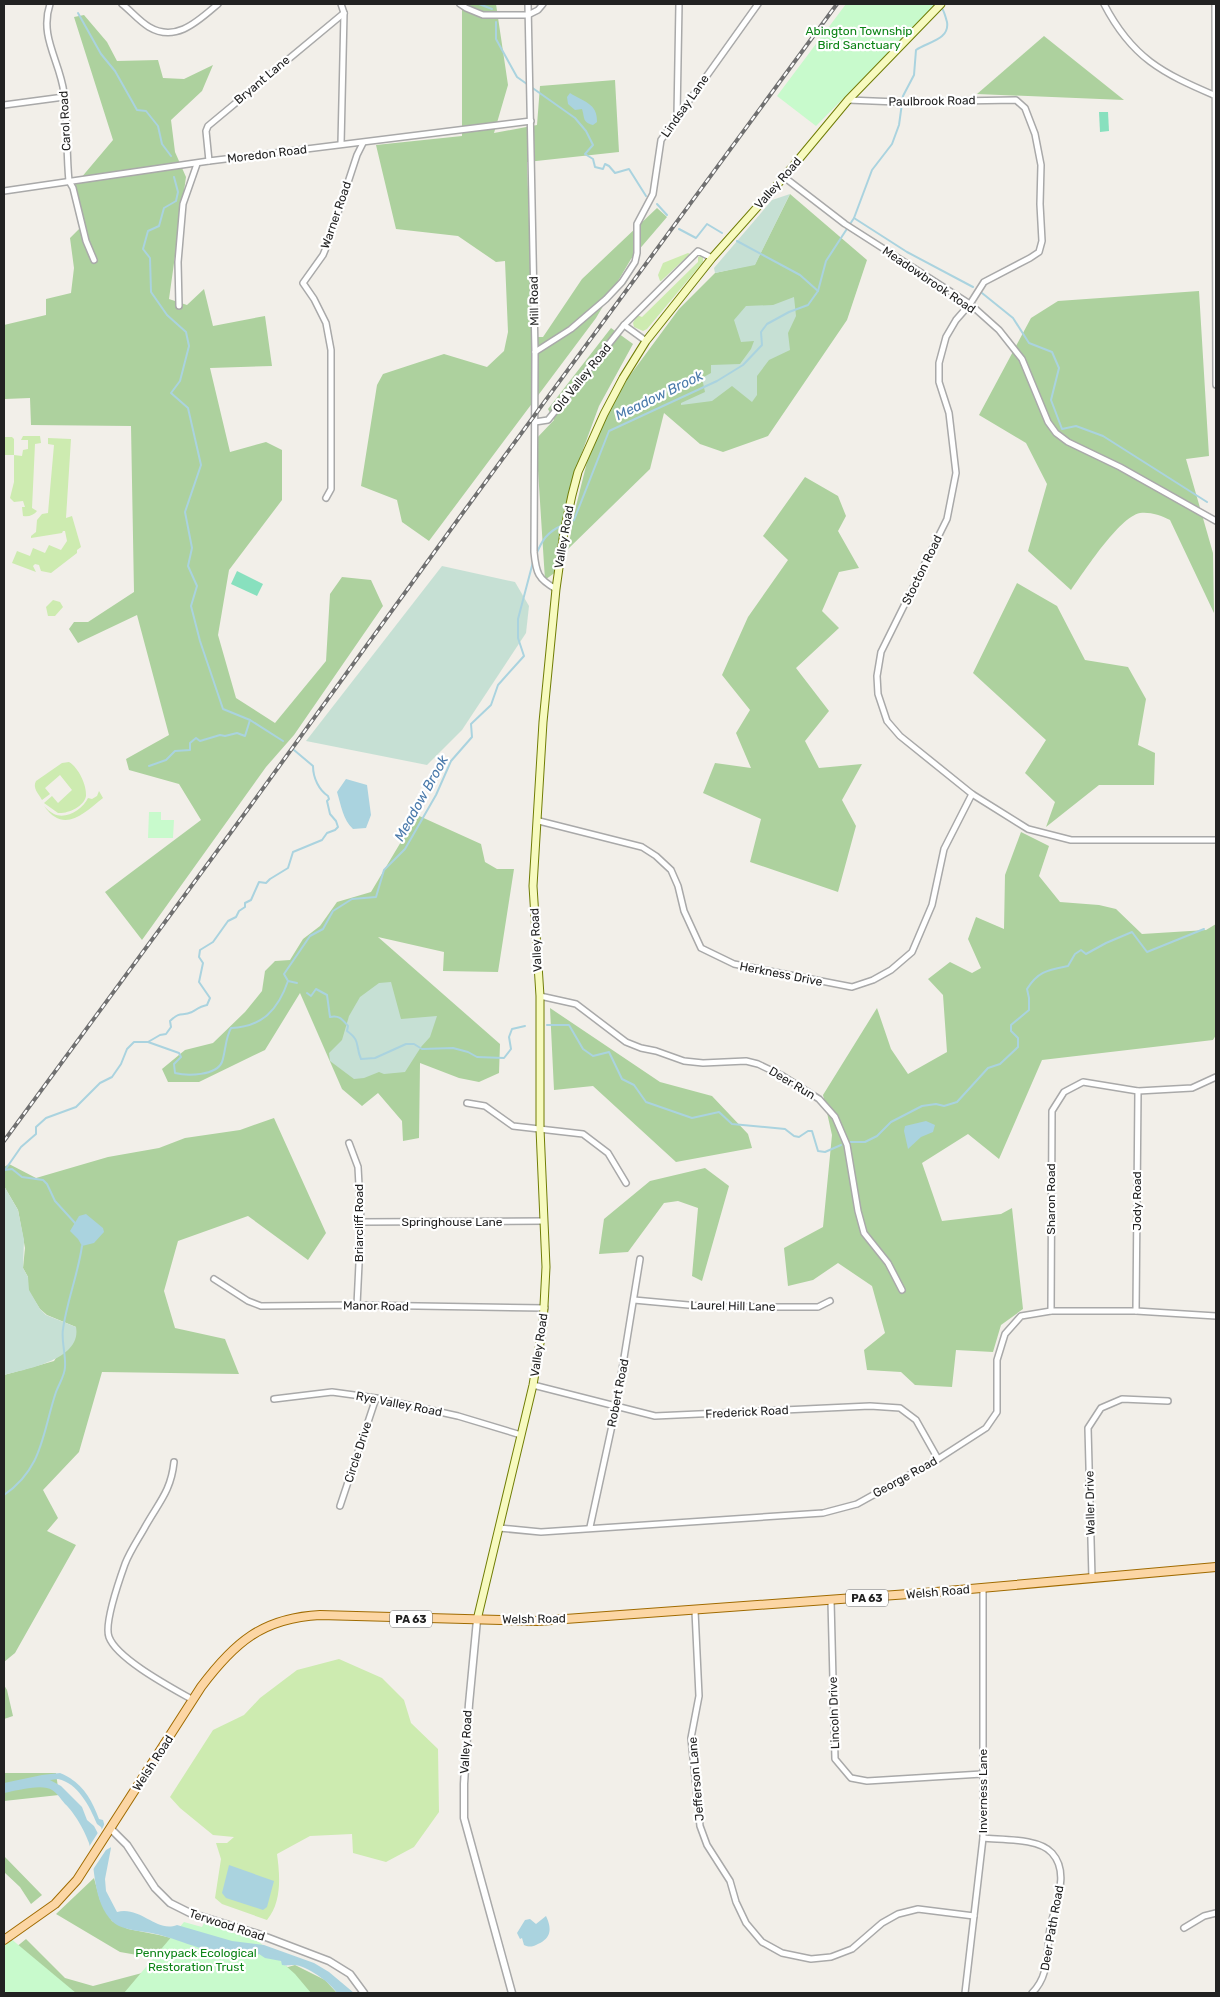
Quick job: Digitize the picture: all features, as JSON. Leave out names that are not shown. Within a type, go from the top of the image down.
[{"type":"main road","name":"Valley Road","points":[[477,1620],[541,1348],[546,1267],[540,1129],[540,996],[533,886],[544,722],[556,588],[564,532],[578,472],[604,414],[646,341],[712,258],[784,177],[848,100],[941,4]]},
{"type":"main road","name":"Welsh Road","points":[[4,1940],[55,1904],[77,1880],[200,1687],[224,1658],[257,1632],[274,1623],[290,1618],[320,1615],[538,1621],[831,1601],[1216,1566]]},
{"type":"street","name":"Carol Road","points":[[50,4],[46,21],[47,34],[63,86],[69,182],[74,188],[86,241],[94,260]]},
{"type":"street","points":[[122,4],[148,26],[161,32],[171,33],[183,30],[198,21],[218,4]]},
{"type":"street","points":[[341,4],[344,13],[342,144]]},
{"type":"street","points":[[460,4],[483,16],[528,14],[538,10],[543,4]]},
{"type":"street","name":"Mill Road","points":[[528,4],[535,352],[534,552],[536,569],[545,582],[556,588]]},
{"type":"street","points":[[677,116],[679,4]]},
{"type":"street","name":"Lindsay Lane","points":[[535,352],[571,329],[606,298],[622,282],[637,259],[636,224],[653,194],[661,140],[758,4]]},
{"type":"street","points":[[1104,4],[1120,32],[1149,61],[1174,78],[1215,95]]},
{"type":"street","points":[[1214,4],[1216,385]]},
{"type":"street","name":"Bryant Lane","points":[[209,161],[206,131],[208,126],[344,13]]},
{"type":"street","points":[[4,105],[64,97]]},
{"type":"street","name":"Paulbrook Road","points":[[848,100],[897,102],[1016,100]]},
{"type":"street","name":"Stocton Road","points":[[1016,100],[1025,108],[1036,134],[1041,165],[1040,204],[1042,241],[1038,252],[1030,258],[984,282],[946,337],[939,362],[939,382],[950,413],[956,473],[948,519],[881,652],[877,676],[878,694],[887,721],[900,736],[972,794],[1028,829],[1071,840],[1216,840]]},
{"type":"street","name":"Moredon Road","points":[[4,191],[209,161],[531,121]]},
{"type":"street","name":"Warner Road","points":[[326,498],[331,489],[331,350],[326,323],[314,299],[303,283],[323,255],[357,155],[363,143]]},
{"type":"street","points":[[178,306],[178,262],[183,204],[197,164]]},
{"type":"street","name":"Meadowbrook Road","points":[[784,177],[855,231],[970,304],[999,330],[1022,359],[1048,422],[1056,433],[1068,442],[1120,467],[1216,521]]},
{"type":"street","name":"Old Valley Road","points":[[534,422],[545,421],[550,418],[624,325],[698,251],[712,258]]},
{"type":"street","points":[[624,325],[646,341]]},
{"type":"street","name":"Herkness Drive","points":[[538,821],[642,847],[656,856],[671,870],[678,886],[684,911],[701,948],[714,956],[734,964],[852,987],[873,980],[891,970],[912,952],[932,905],[944,849],[972,794]]},
{"type":"street","name":"Deer Run","points":[[540,996],[576,1004],[626,1042],[641,1048],[656,1051],[684,1062],[746,1061],[758,1064],[781,1075],[819,1099],[835,1117],[847,1145],[860,1223],[864,1233],[888,1263],[902,1290]]},
{"type":"street","points":[[1138,1091],[1192,1088],[1216,1078]]},
{"type":"street","name":"Sharon Road","points":[[1051,1311],[1052,1112],[1064,1092],[1083,1082],[1138,1091]]},
{"type":"street","name":"Jody Road","points":[[1136,1311],[1138,1091]]},
{"type":"street","points":[[467,1104],[485,1106],[513,1126],[583,1134],[608,1152],[626,1182]]},
{"type":"street","name":"Briarcliff Road","points":[[349,1143],[358,1167],[361,1222],[357,1305]]},
{"type":"street","name":"Springhouse Lane","points":[[361,1222],[544,1221]]},
{"type":"street","name":"Robert Road","points":[[590,1527],[616,1407],[640,1258]]},
{"type":"street","name":"Manor Road","points":[[214,1279],[248,1301],[261,1306],[357,1305],[544,1308]]},
{"type":"street","name":"Laurel Hill Lane","points":[[634,1300],[710,1307],[818,1307],[830,1301]]},
{"type":"street","name":"George Road","points":[[499,1528],[540,1532],[590,1527],[823,1513],[857,1504],[938,1459],[986,1428],[997,1412],[998,1360],[1005,1334],[1020,1316],[1051,1311],[1136,1311],[1216,1316]]},
{"type":"street","name":"Frederick Road","points":[[533,1385],[656,1416],[870,1406],[900,1408],[916,1420],[938,1459]]},
{"type":"street","name":"Rye Valley Road","points":[[274,1399],[332,1392],[376,1398],[458,1416],[522,1435]]},
{"type":"street","name":"Circle Drive","points":[[340,1506],[376,1398]]},
{"type":"street","name":"Waller Drive","points":[[1092,1578],[1088,1428],[1101,1408],[1122,1399],[1168,1401]]},
{"type":"street","points":[[174,1462],[172,1480],[161,1503],[125,1563],[107,1626],[109,1637],[121,1654],[193,1700]]},
{"type":"street","name":"Inverness Lane","points":[[965,1993],[983,1838],[983,1588]]},
{"type":"street","name":"Lincoln Drive","points":[[831,1601],[835,1759],[851,1778],[867,1781],[982,1774]]},
{"type":"street","name":"Jefferson Lane","points":[[695,1611],[699,1696],[691,1738],[700,1826],[707,1845],[730,1881],[736,1902],[746,1923],[762,1942],[782,1953],[811,1958],[831,1957],[852,1949],[882,1923],[898,1914],[918,1908],[974,1916]]},
{"type":"street","name":"Valley Road","points":[[477,1620],[468,1712],[464,1818],[512,1993]]},
{"type":"street","name":"Terwood Road","points":[[110,1830],[127,1845],[155,1888],[170,1903],[190,1913],[258,1934],[329,1960],[350,1974],[364,1993]]},
{"type":"street","name":"Deer Path Road","points":[[983,1838],[1037,1843],[1051,1851],[1060,1863],[1061,1884],[1050,1929],[1044,1975],[1038,1987],[1032,1993]]},
{"type":"street","points":[[1184,1928],[1204,1916],[1216,1913]]},
{"type":"green space","points":[[462,4],[496,4],[508,85],[494,133],[537,125],[540,86],[615,80],[619,152],[527,162],[533,337],[543,337],[582,279],[657,208],[667,217],[631,259],[596,318],[429,541],[402,522],[397,500],[361,486],[377,385],[383,374],[444,354],[487,367],[504,351],[508,332],[505,261],[496,262],[458,236],[396,229],[376,145],[462,136]]},
{"type":"green space","name":"Abington Township Bird Sanctuary","points":[[846,4],[936,4],[816,126],[777,96]]},
{"type":"green space","points":[[84,15],[107,42],[117,61],[158,60],[163,78],[184,79],[213,65],[202,91],[171,120],[175,152],[186,177],[169,299],[187,305],[204,289],[213,326],[265,316],[272,366],[210,368],[230,452],[266,442],[282,450],[282,500],[229,570],[218,635],[236,698],[275,723],[326,661],[330,594],[342,577],[371,580],[383,606],[294,735],[266,767],[142,940],[105,892],[201,820],[179,784],[129,770],[126,759],[169,735],[137,615],[78,643],[69,629],[74,622],[88,622],[134,592],[131,426],[31,425],[30,398],[5,399],[4,325],[46,315],[46,299],[71,293],[74,268],[70,238],[85,223],[75,185],[113,140],[74,17]]},
{"type":"green space","points":[[1044,36],[1124,100],[977,94]]},
{"type":"green space","points":[[1099,112],[1108,112],[1109,131],[1100,132]]},
{"type":"green space","points":[[790,194],[867,260],[847,320],[768,436],[723,452],[700,444],[664,413],[650,469],[568,549],[587,462],[609,410],[628,378],[679,309],[715,273],[755,264]]},
{"type":"green space","points":[[790,194],[755,265],[715,273],[714,268],[772,200]]},
{"type":"green space","points":[[688,253],[690,254],[660,281],[658,275],[663,263]]},
{"type":"green space","points":[[698,257],[703,257],[703,262],[647,329],[643,331],[634,327],[633,323],[637,315],[642,317],[698,262]]},
{"type":"green space","points":[[1199,291],[1209,456],[1186,459],[1213,553],[1214,613],[1170,520],[1152,513],[1140,513],[1122,524],[1112,534],[1071,590],[1028,551],[1047,484],[1026,443],[979,415],[1031,318],[1058,301]]},
{"type":"green space","points":[[794,297],[796,316],[788,333],[790,350],[769,360],[757,376],[757,395],[752,402],[732,386],[712,401],[681,405],[681,403],[705,392],[702,378],[711,373],[711,365],[740,364],[751,349],[754,341],[741,342],[734,320],[746,306],[773,305]]},
{"type":"green space","points":[[611,328],[633,344],[599,406],[574,474],[557,571],[545,580],[536,439],[554,420],[548,409]]},
{"type":"green space","points":[[23,436],[40,436],[41,443],[35,444],[32,508],[37,511],[33,515],[27,516],[23,516],[22,507],[25,507],[23,501],[14,502],[10,498],[14,482],[14,455],[22,456],[23,450],[28,449],[28,440],[21,440]]},
{"type":"green space","points":[[4,437],[12,437],[14,439],[14,455],[4,455]]},
{"type":"green space","points":[[48,438],[71,439],[66,518],[72,516],[81,547],[77,550],[77,553],[51,573],[41,571],[39,565],[35,564],[33,566],[36,572],[12,563],[17,551],[30,556],[33,548],[45,553],[49,545],[61,550],[67,541],[65,531],[31,538],[36,532],[37,520],[42,514],[48,513],[54,445],[48,444]]},
{"type":"green space","points":[[805,477],[838,496],[846,516],[838,531],[859,568],[839,572],[822,611],[839,628],[796,668],[829,711],[805,741],[819,768],[862,764],[842,800],[856,826],[838,892],[750,862],[761,819],[703,793],[715,763],[751,768],[736,733],[750,710],[722,675],[748,617],[788,560],[763,536]]},
{"type":"green space","points":[[442,566],[515,582],[529,606],[526,633],[462,730],[427,765],[306,741]]},
{"type":"green space","points":[[237,571],[263,584],[257,596],[231,584]]},
{"type":"green space","points":[[1017,583],[1057,606],[1085,660],[1128,667],[1146,699],[1138,745],[1155,753],[1154,785],[1099,785],[1046,827],[1055,802],[1025,773],[1046,740],[973,673]]},
{"type":"green space","points":[[53,600],[60,602],[63,607],[55,616],[48,616],[46,607]]},
{"type":"green space","points":[[69,762],[76,768],[81,777],[86,796],[85,800],[75,809],[58,813],[44,803],[52,796],[58,803],[72,790],[60,775],[45,788],[50,794],[42,800],[35,789],[35,784],[36,781],[62,763]]},
{"type":"green space","points":[[99,791],[103,798],[74,819],[59,819],[44,806],[54,814],[64,816],[82,806],[88,798],[92,799],[97,796]]},
{"type":"green space","points":[[149,812],[161,812],[161,820],[174,820],[173,838],[148,838]]},
{"type":"green space","points":[[417,815],[481,844],[485,862],[497,869],[514,869],[498,972],[443,971],[444,952],[378,937],[500,1044],[499,1073],[479,1082],[459,1078],[420,1063],[419,1138],[403,1141],[402,1121],[378,1093],[362,1106],[342,1089],[300,993],[265,1050],[199,1082],[168,1082],[162,1069],[185,1050],[213,1043],[245,1012],[262,991],[265,971],[275,961],[290,960],[303,939],[320,926],[337,902],[371,892]]},
{"type":"green space","points":[[1021,832],[1049,846],[1039,876],[1060,902],[1099,905],[1116,909],[1142,934],[1206,930],[1216,924],[1216,1035],[1213,1040],[1042,1060],[999,1159],[968,1134],[922,1163],[942,1221],[1001,1214],[1012,1208],[1023,1309],[1001,1325],[993,1352],[956,1350],[952,1387],[915,1385],[901,1372],[867,1370],[864,1350],[885,1333],[872,1286],[838,1263],[813,1280],[788,1286],[784,1248],[823,1227],[832,1135],[823,1095],[877,1008],[891,1049],[908,1074],[947,1052],[943,995],[928,979],[950,962],[972,973],[981,968],[968,939],[976,917],[1004,929],[1005,875]]},
{"type":"green space","points":[[391,982],[401,1019],[437,1016],[430,1037],[421,1047],[405,1072],[384,1074],[379,1072],[364,1078],[354,1079],[330,1061],[329,1053],[342,1040],[349,1016],[360,997],[379,983]]},
{"type":"green space","points":[[550,1008],[660,1082],[712,1096],[748,1134],[752,1148],[676,1162],[593,1086],[554,1090]]},
{"type":"green space","points":[[274,1118],[326,1233],[308,1260],[248,1216],[178,1241],[164,1291],[175,1328],[225,1339],[239,1374],[102,1372],[79,1452],[43,1490],[58,1518],[47,1531],[76,1545],[15,1653],[4,1662],[4,1375],[54,1361],[76,1327],[47,1315],[40,1309],[28,1290],[28,1277],[23,1268],[25,1248],[18,1210],[4,1186],[4,1167],[9,1164],[36,1178],[108,1157],[159,1148],[185,1138],[240,1130]]},
{"type":"green space","points":[[705,1168],[729,1186],[702,1281],[692,1276],[698,1208],[678,1201],[664,1203],[628,1252],[599,1254],[604,1219],[650,1181]]},
{"type":"green space","points":[[4,1186],[18,1210],[24,1240],[23,1268],[28,1277],[29,1290],[40,1309],[46,1315],[76,1327],[76,1338],[70,1348],[62,1355],[38,1366],[4,1375]]},
{"type":"green space","points":[[339,1659],[382,1678],[404,1700],[411,1723],[438,1749],[439,1812],[414,1847],[386,1862],[353,1853],[352,1834],[310,1836],[277,1854],[279,1871],[278,1897],[267,1920],[222,1904],[215,1898],[221,1859],[216,1843],[227,1843],[234,1837],[213,1835],[180,1808],[170,1797],[213,1730],[244,1715],[260,1698],[297,1670]]},
{"type":"green space","points":[[4,1685],[13,1716],[4,1719]]},
{"type":"green space","points":[[4,1773],[56,1773],[59,1795],[4,1801]]},
{"type":"green space","points":[[4,1856],[42,1895],[31,1904],[20,1887],[4,1872]]},
{"type":"green space","points":[[94,1878],[100,1900],[112,1921],[128,1929],[288,1967],[295,1965],[325,1980],[337,1993],[249,1993],[172,1961],[120,1952],[56,1914]]},
{"type":"green space","name":"Pennypack Ecological Restoration Trust","points":[[184,1922],[202,1927],[204,1923],[258,1941],[295,1974],[311,1993],[124,1993]]},
{"type":"green space","points":[[10,1938],[76,1993],[4,1993],[4,1943]]},
{"type":"green space","points":[[26,1939],[65,1978],[93,1986],[142,1973],[157,1993],[4,1993],[4,1957]]},
{"type":"water","points":[[570,93],[592,107],[597,116],[597,122],[593,125],[587,122],[584,119],[582,109],[575,110],[568,104],[567,97]]},
{"type":"water","points":[[346,779],[367,785],[371,815],[366,828],[353,829],[345,817],[337,792]]},
{"type":"water","points":[[926,1121],[935,1125],[933,1132],[921,1137],[908,1149],[904,1131],[905,1126]]},
{"type":"water","points":[[86,1214],[103,1228],[104,1232],[94,1243],[82,1246],[70,1231],[79,1216]]},
{"type":"water","points":[[60,1773],[74,1781],[93,1804],[99,1819],[103,1820],[111,1848],[105,1879],[106,1891],[117,1912],[126,1911],[134,1913],[162,1926],[177,1925],[232,1941],[264,1945],[314,1963],[329,1972],[354,1993],[337,1993],[324,1980],[305,1968],[294,1965],[282,1965],[281,1961],[265,1958],[259,1954],[250,1957],[225,1955],[160,1935],[117,1925],[106,1914],[101,1904],[89,1843],[85,1833],[59,1796],[52,1790],[42,1787],[4,1793],[4,1783]],"holes":[[[58,1779],[72,1785],[87,1803],[97,1824],[101,1827],[107,1845],[105,1847],[94,1826],[87,1820],[82,1807],[61,1786],[50,1780]]]},
{"type":"water","points":[[229,1865],[274,1881],[267,1907],[263,1910],[226,1898],[222,1893]]},
{"type":"water","points":[[546,1916],[550,1930],[547,1937],[541,1943],[534,1946],[524,1945],[522,1938],[520,1939],[517,1933],[525,1920],[530,1919],[536,1924]]},
{"type":"pier","points":[[105,1823],[113,1846],[106,1850],[92,1871],[87,1850]]},
{"type":"waterway","points":[[479,4],[492,9]]},
{"type":"waterway","name":"Meadow Brook","points":[[569,522],[574,520],[609,431],[717,381],[743,365],[762,345],[761,332],[767,324],[789,312],[808,305],[818,291],[826,261],[854,218],[872,170],[892,144],[899,125],[903,96],[914,75],[916,50],[937,40],[945,33],[947,22],[941,7]]},
{"type":"waterway","points":[[78,13],[101,54],[115,71],[137,110],[146,111],[158,126],[162,144],[171,156]]},
{"type":"waterway","points":[[496,22],[496,39],[517,77],[575,118],[586,131],[593,145],[585,154],[593,159],[595,167],[603,169],[605,164],[615,173],[629,169],[646,196]]},
{"type":"waterway","points":[[174,177],[178,192],[176,201],[164,208],[159,226],[148,231],[143,249],[150,258],[151,292],[167,315],[186,332],[189,346],[180,381],[171,393],[188,408],[201,465],[185,512],[192,548],[188,566],[197,586],[191,606],[200,641],[223,709],[250,720],[283,741]]},
{"type":"waterway","points":[[657,204],[667,215]]},
{"type":"waterway","points":[[854,218],[907,252],[973,287]]},
{"type":"waterway","points":[[679,229],[696,238],[707,224],[722,233]]},
{"type":"waterway","points":[[737,241],[800,275],[818,291]]},
{"type":"waterway","points":[[982,293],[1013,318],[1029,343],[1052,352],[1059,368],[1051,400],[1062,429],[1076,426],[1103,436],[1207,502]]},
{"type":"waterway","name":"Meadow Brook","points":[[536,555],[546,537],[563,525]]},
{"type":"waterway","name":"Meadow Brook","points":[[288,981],[284,974],[310,936],[323,929],[333,911],[352,899],[376,897],[384,870],[405,849],[436,795],[451,761],[472,737],[471,724],[491,705],[498,685],[524,656],[518,638],[518,619],[533,562]]},
{"type":"waterway","points":[[149,766],[166,760],[175,751],[190,750],[190,743],[196,738],[200,741],[220,735],[225,736],[237,733],[245,736],[250,720]]},
{"type":"waterway","points":[[148,1042],[160,1035],[166,1034],[171,1027],[170,1021],[177,1016],[207,1005],[210,998],[199,982],[203,963],[199,957],[200,950],[213,942],[228,921],[236,917],[239,911],[245,907],[245,903],[251,900],[259,882],[266,883],[288,868],[293,852],[322,840],[327,833],[338,827],[330,814],[327,801],[329,799],[328,796],[319,787],[315,779],[313,766],[294,750]]},
{"type":"waterway","points":[[850,1142],[865,1142],[877,1136],[891,1122],[922,1106],[936,1104],[944,1106],[957,1102],[988,1068],[1000,1064],[1018,1047],[1018,1038],[1011,1031],[1011,1025],[1029,1010],[1027,989],[1035,978],[1044,972],[1068,966],[1075,954],[1081,950],[1086,954],[1132,932],[1147,952],[1204,929]]},
{"type":"waterway","points":[[288,981],[297,983]]},
{"type":"waterway","points":[[5,1170],[21,1147],[36,1134],[36,1127],[46,1118],[76,1107],[100,1083],[112,1077],[121,1064],[127,1049],[134,1042],[148,1042],[179,1053],[181,1057],[174,1064],[175,1073],[194,1075],[214,1070],[222,1062],[231,1028],[252,1024],[267,1015],[279,1000],[288,981]]},
{"type":"waterway","points":[[307,993],[311,996],[316,989],[327,995],[330,1017],[340,1018],[348,1026],[347,1031],[356,1041],[361,1059],[375,1058],[406,1044],[414,1044],[422,1049],[453,1048],[468,1052],[477,1057],[504,1058],[511,1049],[509,1037],[512,1029],[525,1026]]},
{"type":"waterway","points":[[547,1025],[569,1025],[583,1049],[593,1056],[609,1052],[622,1079],[634,1085],[646,1102],[692,1118],[719,1112],[732,1124],[785,1129],[794,1136],[799,1137],[808,1131],[812,1131],[818,1151],[825,1152],[841,1145]]},
{"type":"waterway","points":[[5,1170],[12,1169],[22,1177],[43,1180],[55,1201],[75,1223]]},
{"type":"waterway","points":[[4,1495],[17,1485],[34,1462],[44,1436],[56,1392],[65,1370],[63,1329],[82,1246]]},
{"type":"railway","points":[[4,1141],[837,4]]}]
